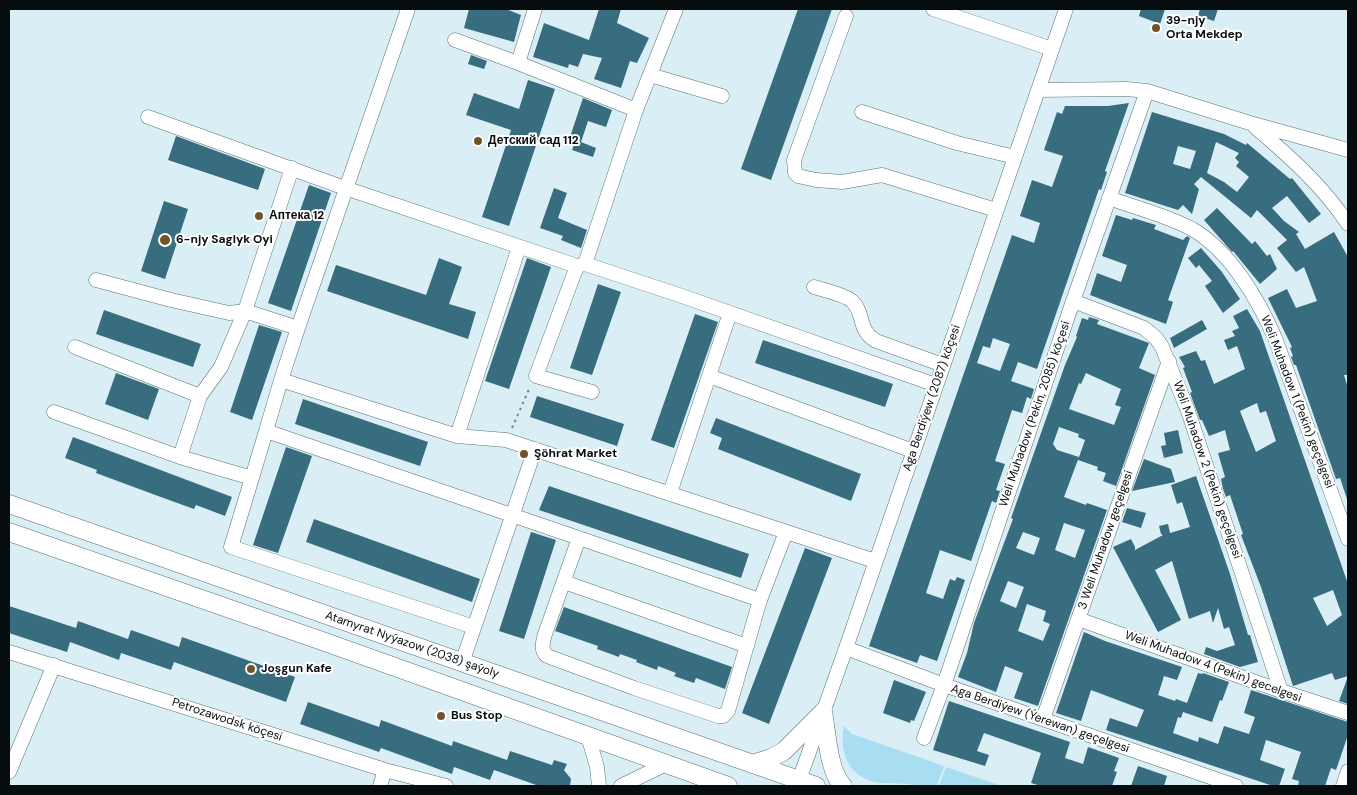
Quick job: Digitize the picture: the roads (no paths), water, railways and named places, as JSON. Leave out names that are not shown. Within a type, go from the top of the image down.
[{"type":"main road","name":"Atamyrat Nyýazow (2038) şaýoly","points":[[9,504],[752,764],[798,783],[816,786]]},
{"type":"main road","name":"Atamyrat Nyýazow (2038) şaýoly","points":[[9,532],[325,642],[728,786]]},
{"type":"main road","points":[[752,764],[771,758],[784,751],[823,712]]},
{"type":"main road","points":[[823,712],[834,770],[838,781],[843,786]]},
{"type":"street","points":[[408,9],[298,328],[230,547],[474,627]]},
{"type":"street","points":[[518,63],[535,9]]},
{"type":"street","points":[[592,392],[536,376],[581,265],[636,110],[676,9]]},
{"type":"street","points":[[933,9],[1052,49]]},
{"type":"street","name":"Aga Berdiýew (2087) köçesi","points":[[798,783],[1066,9]]},
{"type":"street","points":[[846,16],[794,160],[795,173],[798,176],[816,180],[842,182],[882,175],[996,210]]},
{"type":"street","points":[[455,40],[636,110]]},
{"type":"street","points":[[650,75],[722,96]]},
{"type":"street","points":[[1038,90],[1126,89],[1147,91],[1250,123],[1348,150]]},
{"type":"street","name":"Weli Muhadow (Pekin, 2085) köçesi","points":[[924,738],[944,685],[1073,301],[1147,91]]},
{"type":"street","points":[[862,112],[957,143],[1014,157]]},
{"type":"street","points":[[148,117],[345,188],[519,247],[730,313],[936,385]]},
{"type":"street","points":[[1250,123],[1298,164],[1338,207],[1348,224]]},
{"type":"street","points":[[180,457],[200,396],[221,367],[245,310],[292,168]]},
{"type":"street","name":"Weli Muhadow 1 (Pekin) geçelgesi","points":[[1109,198],[1180,223],[1194,230],[1209,241],[1240,276],[1266,316],[1348,539]]},
{"type":"street","points":[[457,436],[519,247]]},
{"type":"street","points":[[96,280],[171,300],[229,312],[245,310],[298,328]]},
{"type":"street","points":[[814,286],[850,300],[855,305],[864,331],[868,337],[876,342],[943,365]]},
{"type":"street","name":"Weli Muhadow 2 (Pekin) geçelgesi","points":[[1073,301],[1149,330],[1156,338],[1169,361],[1207,466],[1281,692]]},
{"type":"street","points":[[670,493],[730,313]]},
{"type":"street","points":[[75,347],[200,396]]},
{"type":"street","name":"3 Weli Muhadow geçelgesi","points":[[1043,719],[1169,361]]},
{"type":"street","points":[[709,376],[913,451]]},
{"type":"street","points":[[281,380],[457,436],[506,440],[875,561]]},
{"type":"street","points":[[54,412],[180,457],[252,478]]},
{"type":"street","points":[[266,431],[760,600]]},
{"type":"street","points":[[462,663],[535,449]]},
{"type":"street","points":[[579,538],[545,634],[542,649],[544,653],[547,656],[644,692],[709,714],[723,716],[728,711],[760,600],[786,532]]},
{"type":"street","points":[[564,582],[747,646]]},
{"type":"street","name":"Weli Muhadow 4 (Pekin) gecelgesi","points":[[1078,619],[1348,714]]},
{"type":"street","name":"Aga Berdiýew (Ýerewan) geçelgesi","points":[[846,648],[944,685],[1236,786]]},
{"type":"street","name":"Petrozawodsk köçesi","points":[[9,652],[385,770],[446,786]]},
{"type":"street","points":[[9,772],[54,665]]},
{"type":"street","points":[[588,736],[597,768],[599,786]]},
{"type":"street","points":[[621,786],[666,764]]},
{"type":"street","points":[[380,786],[385,770]]},
{"type":"street","points":[[1343,786],[1348,771]]},
{"type":"place","name":"39-njy Orta Mekdep","points":[[1156,28]]},
{"type":"place","name":"Детский сад 112","points":[[478,141]]},
{"type":"place","name":"Аптека 12","points":[[259,216]]},
{"type":"place","name":"6-njy Saglyk Oyi","points":[[165,240]]},
{"type":"place","name":"Şöhrat Market","points":[[524,454]]},
{"type":"place","name":"Joşgun Kafe","points":[[251,669]]},
{"type":"place","name":"Bus Stop","points":[[441,716]]}]
